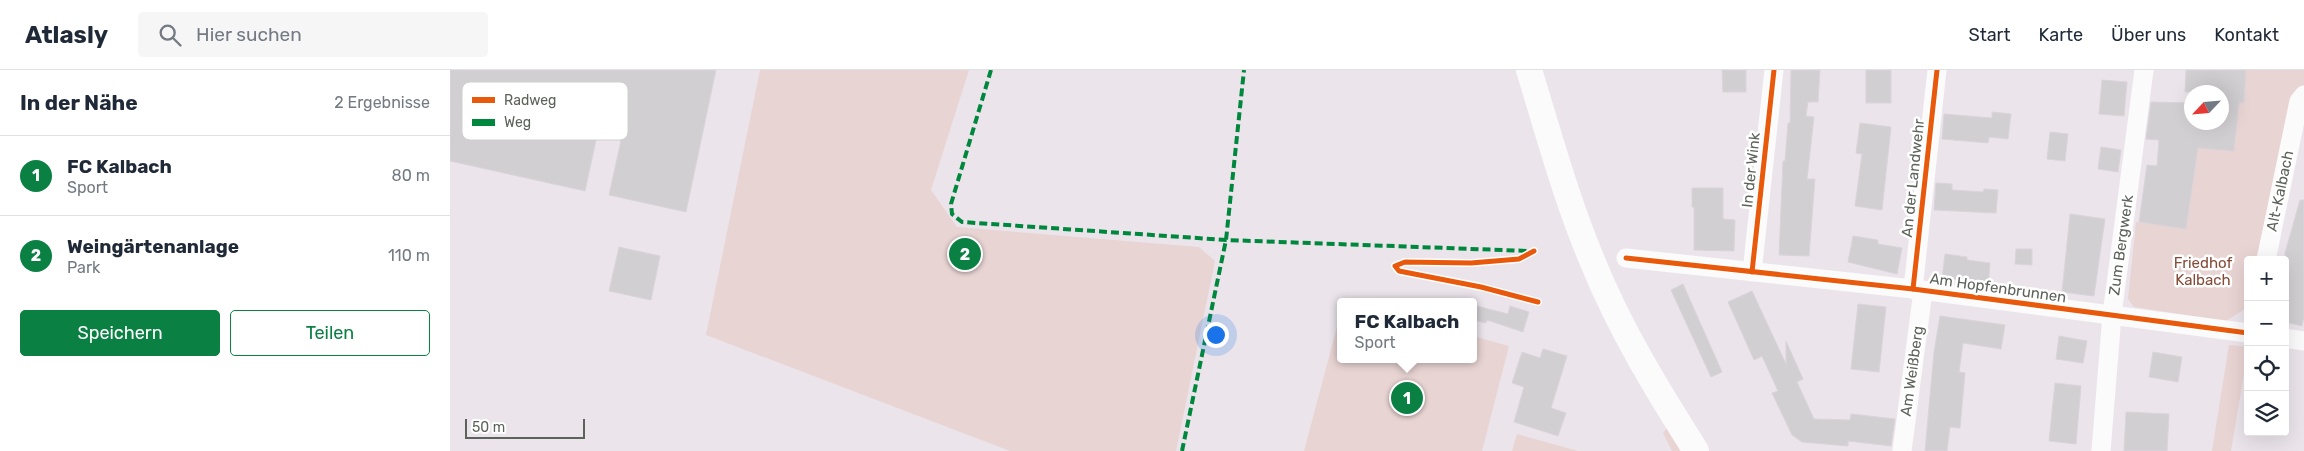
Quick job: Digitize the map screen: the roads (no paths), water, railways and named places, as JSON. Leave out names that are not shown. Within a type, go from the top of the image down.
[{"type":"main road","points":[[1529,70],[1576,221],[1594,266],[1644,369],[1696,451]]},
{"type":"street","name":"In der Wink","points":[[1752,272],[1774,70]]},
{"type":"street","name":"An der Landwehr","points":[[1918,290],[1937,70]]},
{"type":"street","name":"Zum Bergwerk","points":[[2101,451],[2112,315],[2144,70]]},
{"type":"street","name":"Alt-Kalbach","points":[[2267,256],[2299,101],[2304,95]]},
{"type":"street","name":"Am Hopfenbrunnen","points":[[1626,258],[1918,290],[2244,332]]},
{"type":"street","name":"Am Weißberg","points":[[1902,451],[1918,290]]},
{"type":"street","points":[[2289,339],[2304,341]]},
{"type":"place","name":"Weingärtenanlage","points":[[965,254]]},
{"type":"place","name":"FC Kalbach","points":[[1407,398]]},
{"type":"park label","name":"Friedhof Kalbach","points":[[2203,272]]}]
